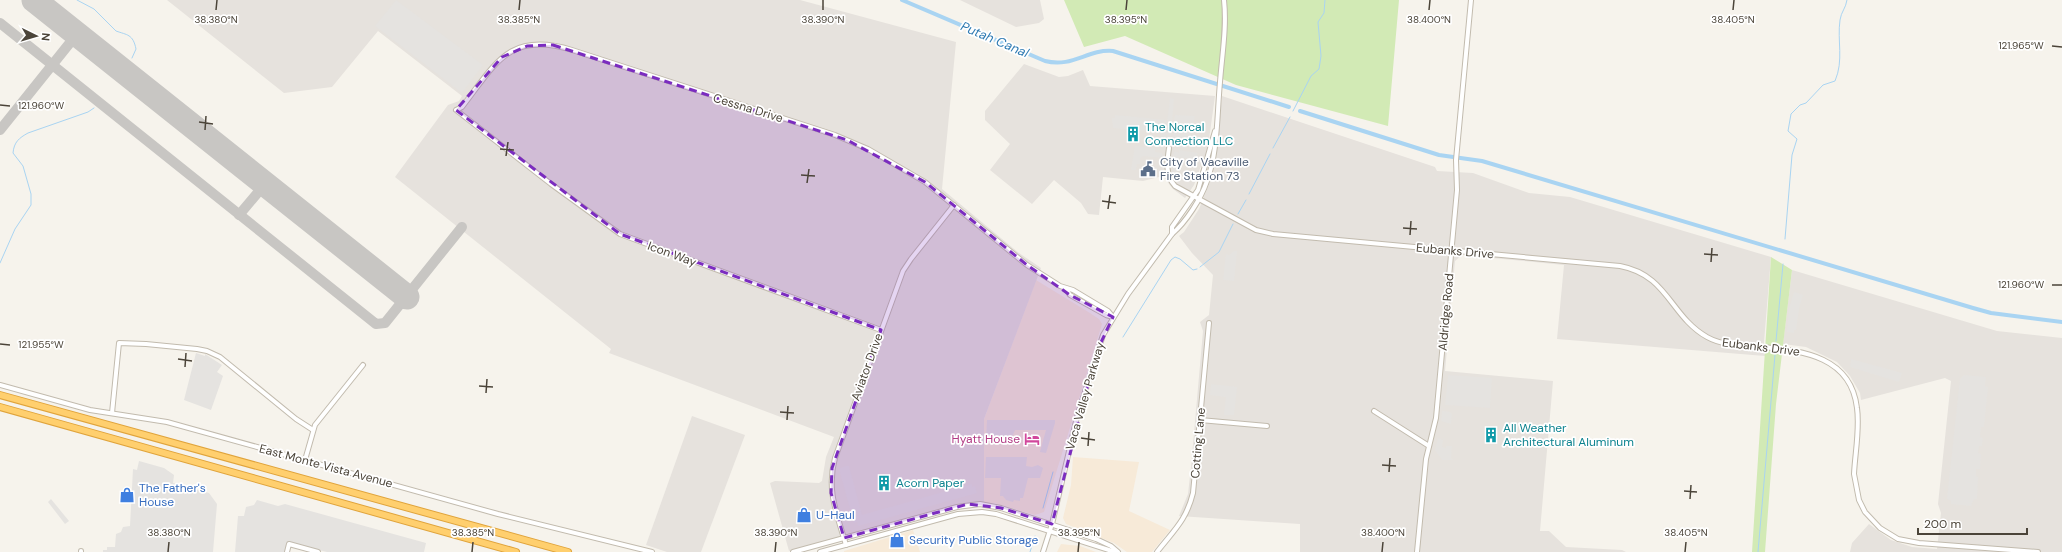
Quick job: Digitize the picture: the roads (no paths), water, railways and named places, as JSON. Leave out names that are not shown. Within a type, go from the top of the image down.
[{"type":"highway","points":[[0,395],[568,552]]},
{"type":"highway","points":[[0,407],[516,552]]},
{"type":"highway","points":[[0,411],[28,415]]},
{"type":"street","name":"Vaca Valley Parkway","points":[[1043,552],[1052,524],[1077,417],[1103,335],[1113,317],[1155,255],[1178,229],[1198,200],[1211,170],[1215,144],[1224,39],[1224,0]]},
{"type":"street","name":"Aldridge Road","points":[[1417,552],[1426,459],[1436,418],[1452,250],[1457,190],[1456,160],[1471,0]]},
{"type":"street","name":"Cessna Drive","points":[[488,135],[456,110],[462,107],[491,67],[502,57],[527,46],[553,45],[852,142],[891,161],[925,182],[1019,259],[1066,289],[1076,298],[1106,315],[1113,317]]},
{"type":"street","name":"Vaca Valley Parkway","points":[[1172,234],[1172,227],[1193,197],[1201,180],[1215,131]]},
{"type":"street","name":"Icon Way","points":[[488,135],[620,234],[881,330]]},
{"type":"street","name":"Eubanks Drive","points":[[1169,148],[1167,168],[1170,181],[1180,190],[1256,230],[1273,234],[1628,268],[1641,273],[1655,282],[1693,326],[1711,339],[1734,345],[1803,352],[1822,358],[1845,377],[1854,394],[1858,408],[1854,474],[1855,484],[1859,500],[1873,522],[1880,528],[1904,541],[2038,552]]},
{"type":"street","name":"Aviator Drive","points":[[846,545],[831,493],[832,468],[903,271],[954,205]]},
{"type":"street","name":"Cotting Lane","points":[[1157,552],[1180,525],[1189,507],[1193,493],[1209,323]]},
{"type":"street","points":[[112,413],[119,343],[146,344],[197,349],[214,354],[296,419],[313,430]]},
{"type":"street","points":[[305,460],[313,430],[327,409],[363,365]]},
{"type":"street","name":"East Monte Vista Avenue","points":[[0,385],[90,410],[167,422],[498,514],[652,552]]},
{"type":"street","points":[[1374,411],[1429,446]]},
{"type":"street","points":[[1200,420],[1267,426]]},
{"type":"street","points":[[793,552],[968,504],[1001,508],[1052,524],[1111,546],[1117,552]]},
{"type":"street","points":[[942,518],[958,511],[982,509],[986,505]]},
{"type":"street","points":[[820,552],[942,518],[969,512],[982,512],[996,514],[1050,530],[1117,552]]},
{"type":"street","points":[[287,552],[289,544],[318,552]]},
{"type":"waterway","points":[[77,0],[94,9],[116,31],[126,34],[133,40],[136,49],[132,58]]},
{"type":"waterway","name":"Putah Canal","points":[[902,0],[1045,61],[1064,62],[1095,53],[1113,51],[1289,107]]},
{"type":"waterway","points":[[1293,111],[1311,76],[1319,69],[1321,56],[1318,22],[1324,13],[1325,0]]},
{"type":"waterway","points":[[1785,239],[1792,155],[1797,139],[1788,131],[1791,114],[1800,105],[1806,103],[1823,85],[1835,81],[1838,73],[1840,58],[1840,20],[1847,0]]},
{"type":"waterway","points":[[0,263],[15,229],[31,205],[31,194],[23,166],[13,153],[16,143],[28,133],[88,112],[94,108]]},
{"type":"waterway","points":[[1300,111],[1439,155],[1482,161],[1991,313],[2062,322]]},
{"type":"waterway","points":[[1273,148],[1290,117]]},
{"type":"waterway","points":[[1249,194],[1270,154]]},
{"type":"waterway","points":[[1238,214],[1246,200]]},
{"type":"waterway","points":[[1200,267],[1219,252],[1233,224]]},
{"type":"waterway","points":[[1123,337],[1171,260],[1175,257],[1180,259],[1193,270],[1197,269]]},
{"type":"waterway","points":[[1776,341],[1783,264]]},
{"type":"waterway","points":[[1758,552],[1775,355]]},
{"type":"waterway","points":[[1043,508],[1053,472]]},
{"type":"waterway","points":[[1030,552],[1035,536]]},
{"type":"place","name":"The Norcal Connection LLC","points":[[1133,134]]},
{"type":"place","name":"City of Vacaville Fire Station 73","points":[[1148,169]]},
{"type":"place","name":"All Weather Architectural Aluminum","points":[[1491,435]]},
{"type":"place","name":"Hyatt House","points":[[1032,439]]},
{"type":"place","name":"Acorn Paper","points":[[884,483]]},
{"type":"place","name":"The Father's House","points":[[127,495]]},
{"type":"place","name":"U-Haul","points":[[804,515]]},
{"type":"place","name":"Security Public Storage","points":[[897,540]]}]
